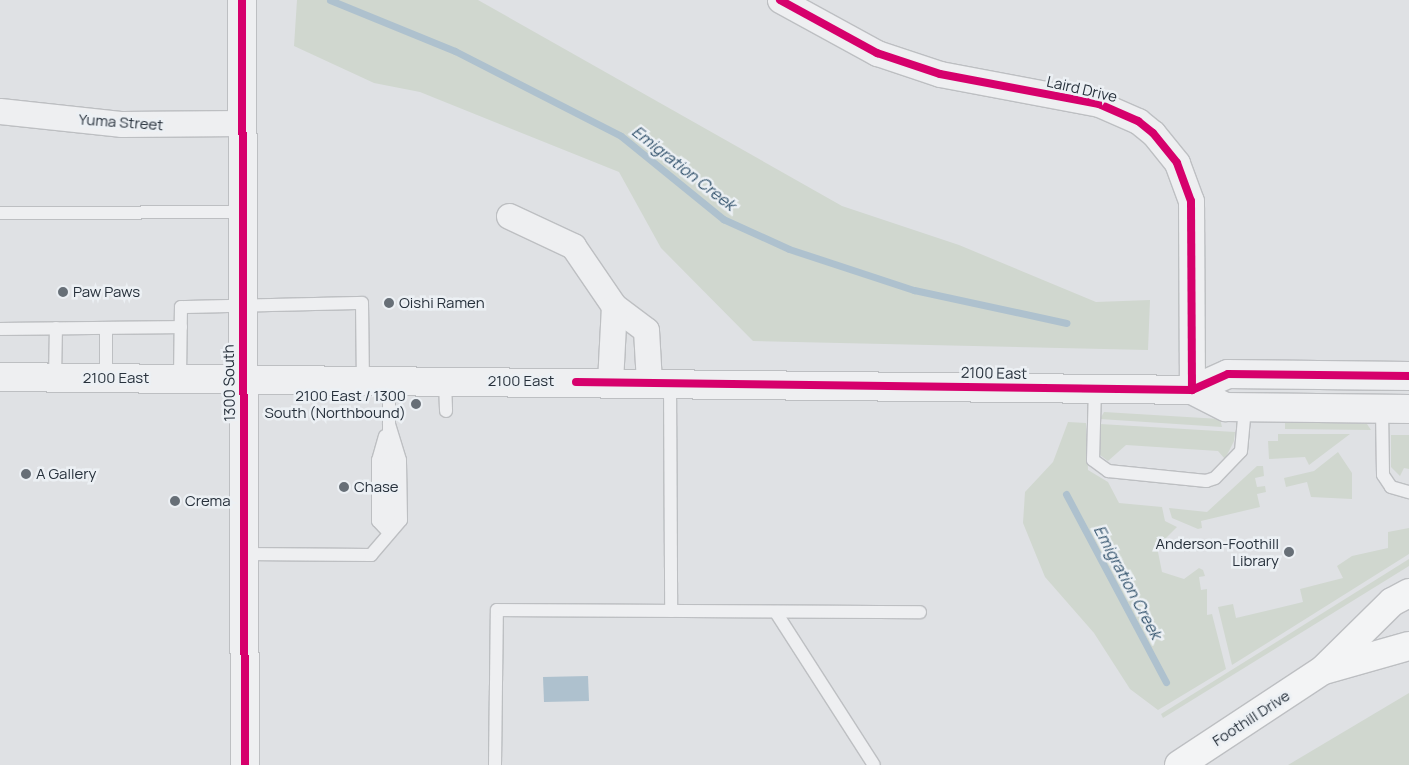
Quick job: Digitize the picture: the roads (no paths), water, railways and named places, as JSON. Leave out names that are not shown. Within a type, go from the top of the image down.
[{"type":"main road","name":"Foothill Drive","points":[[1179,765],[1323,670],[1392,602],[1409,593]]},
{"type":"main road","name":"Foothill Drive","points":[[1323,670],[1409,646]]},
{"type":"street","name":"1300 South","points":[[242,0],[245,765]]},
{"type":"street","name":"Laird Drive","points":[[780,0],[878,53],[940,74],[1098,104],[1138,121],[1153,133],[1177,164],[1191,201],[1192,390]]},
{"type":"street","name":"Yuma Street","points":[[0,112],[122,124],[242,123]]},
{"type":"street","points":[[509,216],[573,246],[614,306],[648,335],[660,382]]},
{"type":"street","points":[[610,382],[614,306]]},
{"type":"street","name":"2100 East","points":[[0,378],[180,377],[1192,390],[1228,374],[1409,376]]},
{"type":"street","name":"2100 East","points":[[1192,390],[1226,407],[1409,409]]},
{"type":"lane","points":[[0,213],[242,212]]},
{"type":"lane","points":[[180,377],[181,307],[242,304],[362,303],[376,381],[400,460],[401,520],[371,555],[244,554]]},
{"type":"lane","points":[[0,329],[181,327]]},
{"type":"lane","points":[[55,378],[56,328]]},
{"type":"lane","points":[[106,328],[106,378]]},
{"type":"lane","points":[[446,381],[446,411]]},
{"type":"lane","points":[[660,382],[671,611]]},
{"type":"lane","points":[[1095,388],[1093,460],[1108,472],[1206,482],[1215,478],[1241,451],[1245,408]]},
{"type":"lane","points":[[1382,410],[1383,475],[1391,487],[1409,492]]},
{"type":"lane","points":[[389,424],[378,460],[378,521],[389,533]]},
{"type":"lane","points":[[495,765],[497,610],[777,614],[920,612]]},
{"type":"lane","points":[[777,614],[874,765]]},
{"type":"water","points":[[588,676],[589,701],[544,702],[543,677]]},
{"type":"waterway","name":"Emigration Creek","points":[[330,0],[455,51],[621,136],[723,219],[789,249],[914,290],[1066,323]]},
{"type":"waterway","name":"Emigration Creek","points":[[1066,494],[1166,682]]},
{"type":"place","name":"Paw Paws","points":[[63,292]]},
{"type":"place","name":"Oishi Ramen","points":[[389,303]]},
{"type":"place","name":"2100 East / 1300 South (Northbound)","points":[[416,404]]},
{"type":"place","name":"A Gallery","points":[[26,474]]},
{"type":"place","name":"Chase","points":[[344,487]]},
{"type":"place","name":"Crema","points":[[175,501]]},
{"type":"place","name":"Anderson-Foothill Library","points":[[1289,552]]}]
